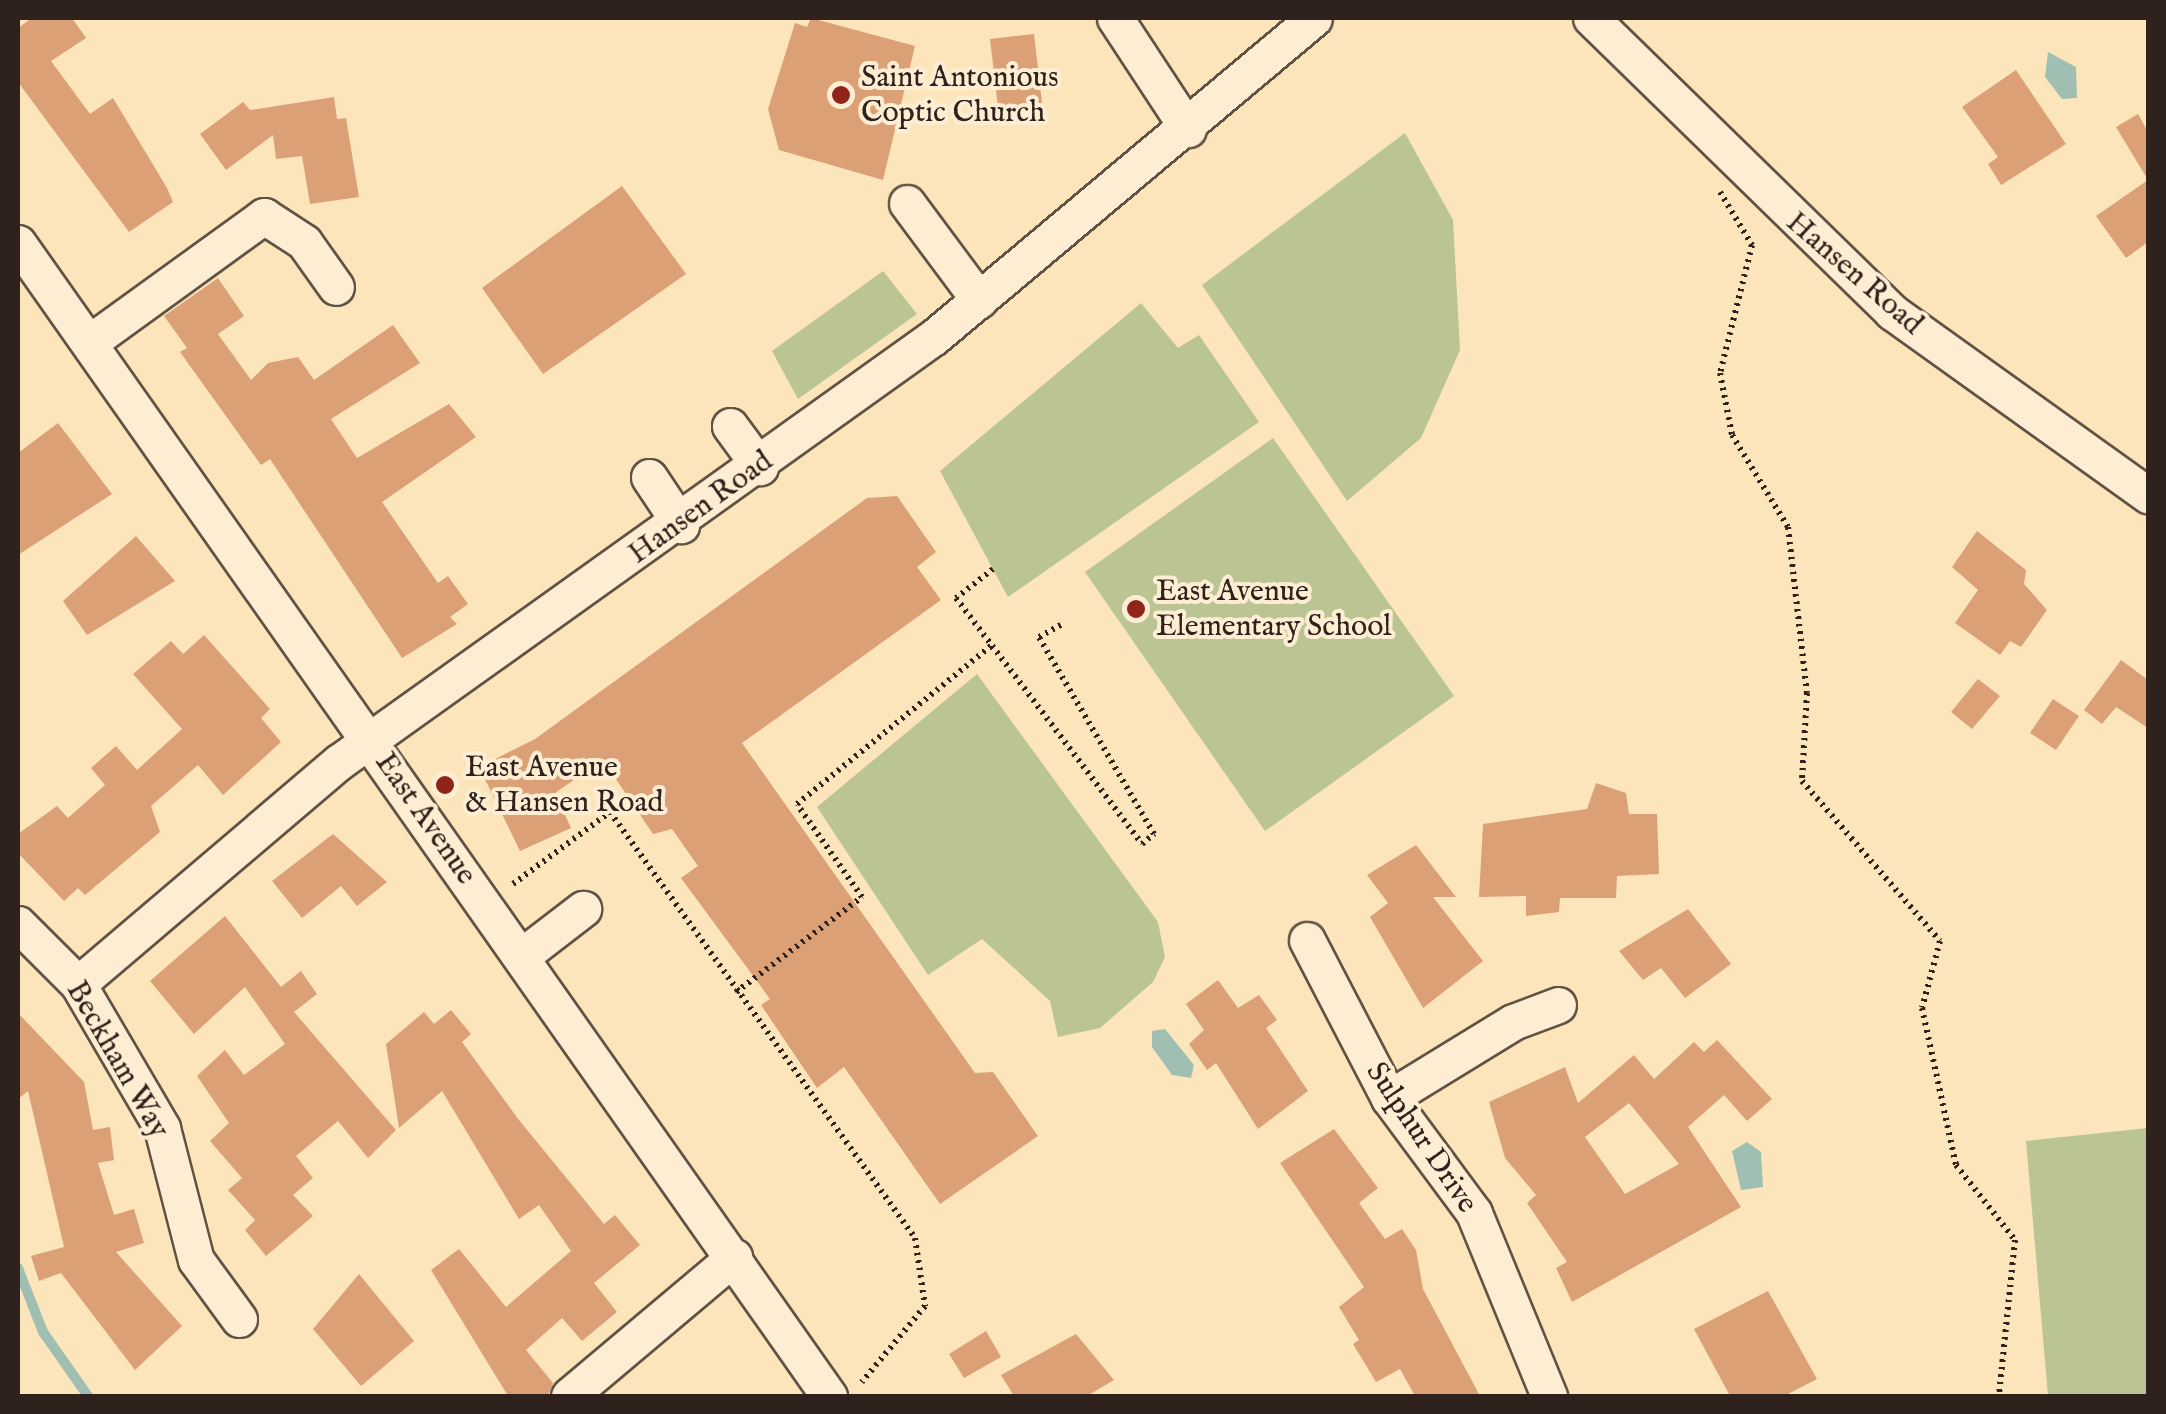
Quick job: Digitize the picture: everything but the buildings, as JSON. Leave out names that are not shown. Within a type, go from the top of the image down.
[{"type":"street","points":[[1115,18],[1188,129]]},
{"type":"street","name":"Hansen Road","points":[[78,984],[369,739],[681,525],[980,300],[1188,129],[1314,18]]},
{"type":"street","name":"Hansen Road","points":[[1591,18],[1892,312],[2148,495]]},
{"type":"street","points":[[907,203],[980,300]]},
{"type":"street","points":[[90,342],[264,216],[304,242],[336,287]]},
{"type":"street","name":"East Avenue","points":[[18,243],[524,955],[734,1258],[846,1389]]},
{"type":"street","points":[[730,426],[760,467]]},
{"type":"street","points":[[649,477],[681,525]]},
{"type":"street","points":[[524,955],[584,909]]},
{"type":"street","name":"Beckham Way","points":[[18,924],[78,984],[162,1128],[196,1260],[240,1319]]},
{"type":"street","name":"Sulphur Drive","points":[[1307,940],[1389,1098],[1474,1213],[1549,1396]]},
{"type":"street","points":[[1389,1098],[1513,1022],[1558,1005]]},
{"type":"street","points":[[569,1396],[734,1258]]},
{"type":"path","points":[[1712,179],[1752,244],[1720,372],[1732,435],[1788,526],[1807,693],[1802,781],[1940,941],[1922,1008],[1956,1164],[2016,1240],[1999,1396]]},
{"type":"path","points":[[993,569],[956,598],[1142,844],[1154,834],[1039,637],[1060,625]]},
{"type":"path","points":[[736,992],[862,897],[797,804],[992,645]]},
{"type":"path","points":[[513,884],[610,812],[914,1238],[925,1306],[846,1389]]},
{"type":"green space","points":[[1405,133],[1453,220],[1460,350],[1421,438],[1347,501],[1202,285]]},
{"type":"green space","points":[[883,271],[917,314],[798,399],[772,351]]},
{"type":"green space","points":[[1141,303],[1178,348],[1199,335],[1259,422],[1008,597],[940,471]]},
{"type":"green space","points":[[1273,438],[1454,696],[1265,831],[1085,572]]},
{"type":"green space","points":[[977,674],[1158,922],[1165,957],[1153,982],[1100,1028],[1058,1037],[1050,1001],[982,939],[928,975],[817,807]]},
{"type":"green space","points":[[2148,1128],[2148,1396],[2048,1396],[2026,1141]]},
{"type":"shaded area","points":[[2048,52],[2076,67],[2077,98],[2062,99],[2045,77]]},
{"type":"shaded area","points":[[1165,1029],[1194,1065],[1191,1078],[1172,1075],[1152,1047],[1152,1031]]},
{"type":"shaded area","points":[[1747,1142],[1761,1152],[1763,1187],[1741,1190],[1732,1151]]},
{"type":"waterway","points":[[18,1268],[43,1332],[88,1396]]},
{"type":"place","name":"Saint Antonious Coptic Church","points":[[841,95]]},
{"type":"place","name":"East Avenue Elementary School","points":[[1136,609]]},
{"type":"place","name":"East Avenue & Hansen Road","points":[[445,785]]}]
